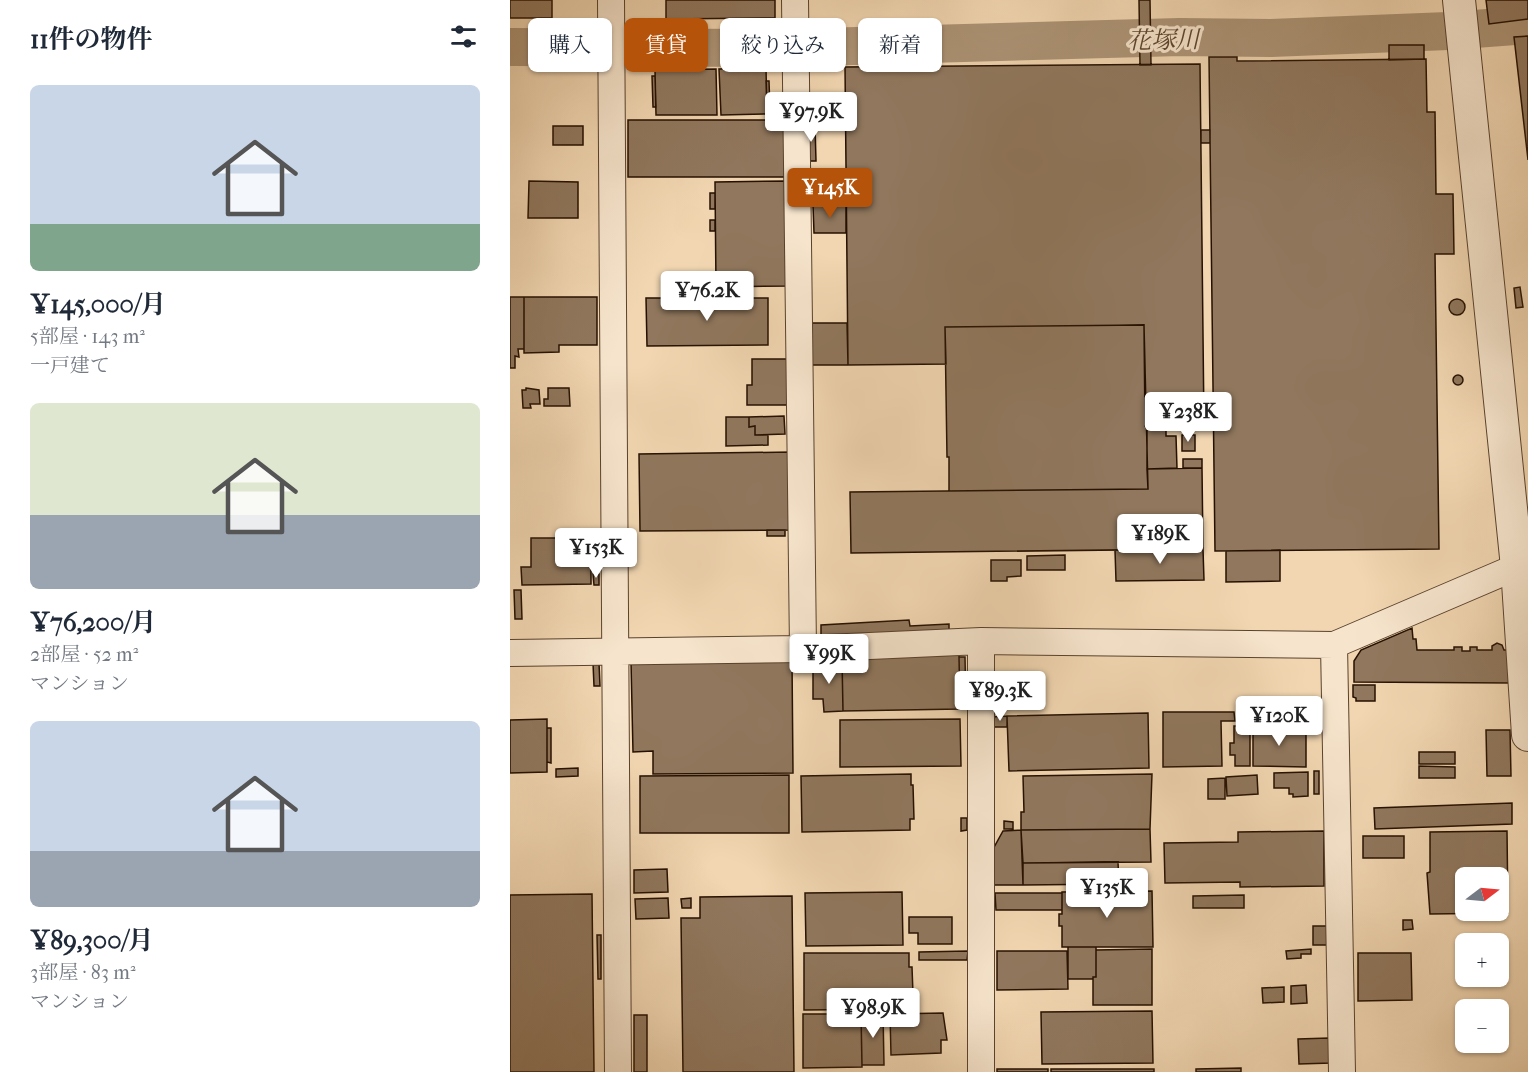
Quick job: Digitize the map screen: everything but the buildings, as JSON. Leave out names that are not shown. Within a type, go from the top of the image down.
[{"type":"street","points":[[611,0],[618,1072]]},
{"type":"street","points":[[795,0],[802,649]]},
{"type":"street","points":[[1459,0],[1523,564],[1528,735]]},
{"type":"street","points":[[510,653],[802,649],[981,641],[1334,645],[1523,564]]},
{"type":"street","points":[[981,641],[981,1072]]},
{"type":"street","points":[[1334,645],[1342,1072]]},
{"type":"waterway","name":"花塚川","points":[[510,47],[784,48],[1180,37],[1271,38],[1448,31],[1528,25]]}]
